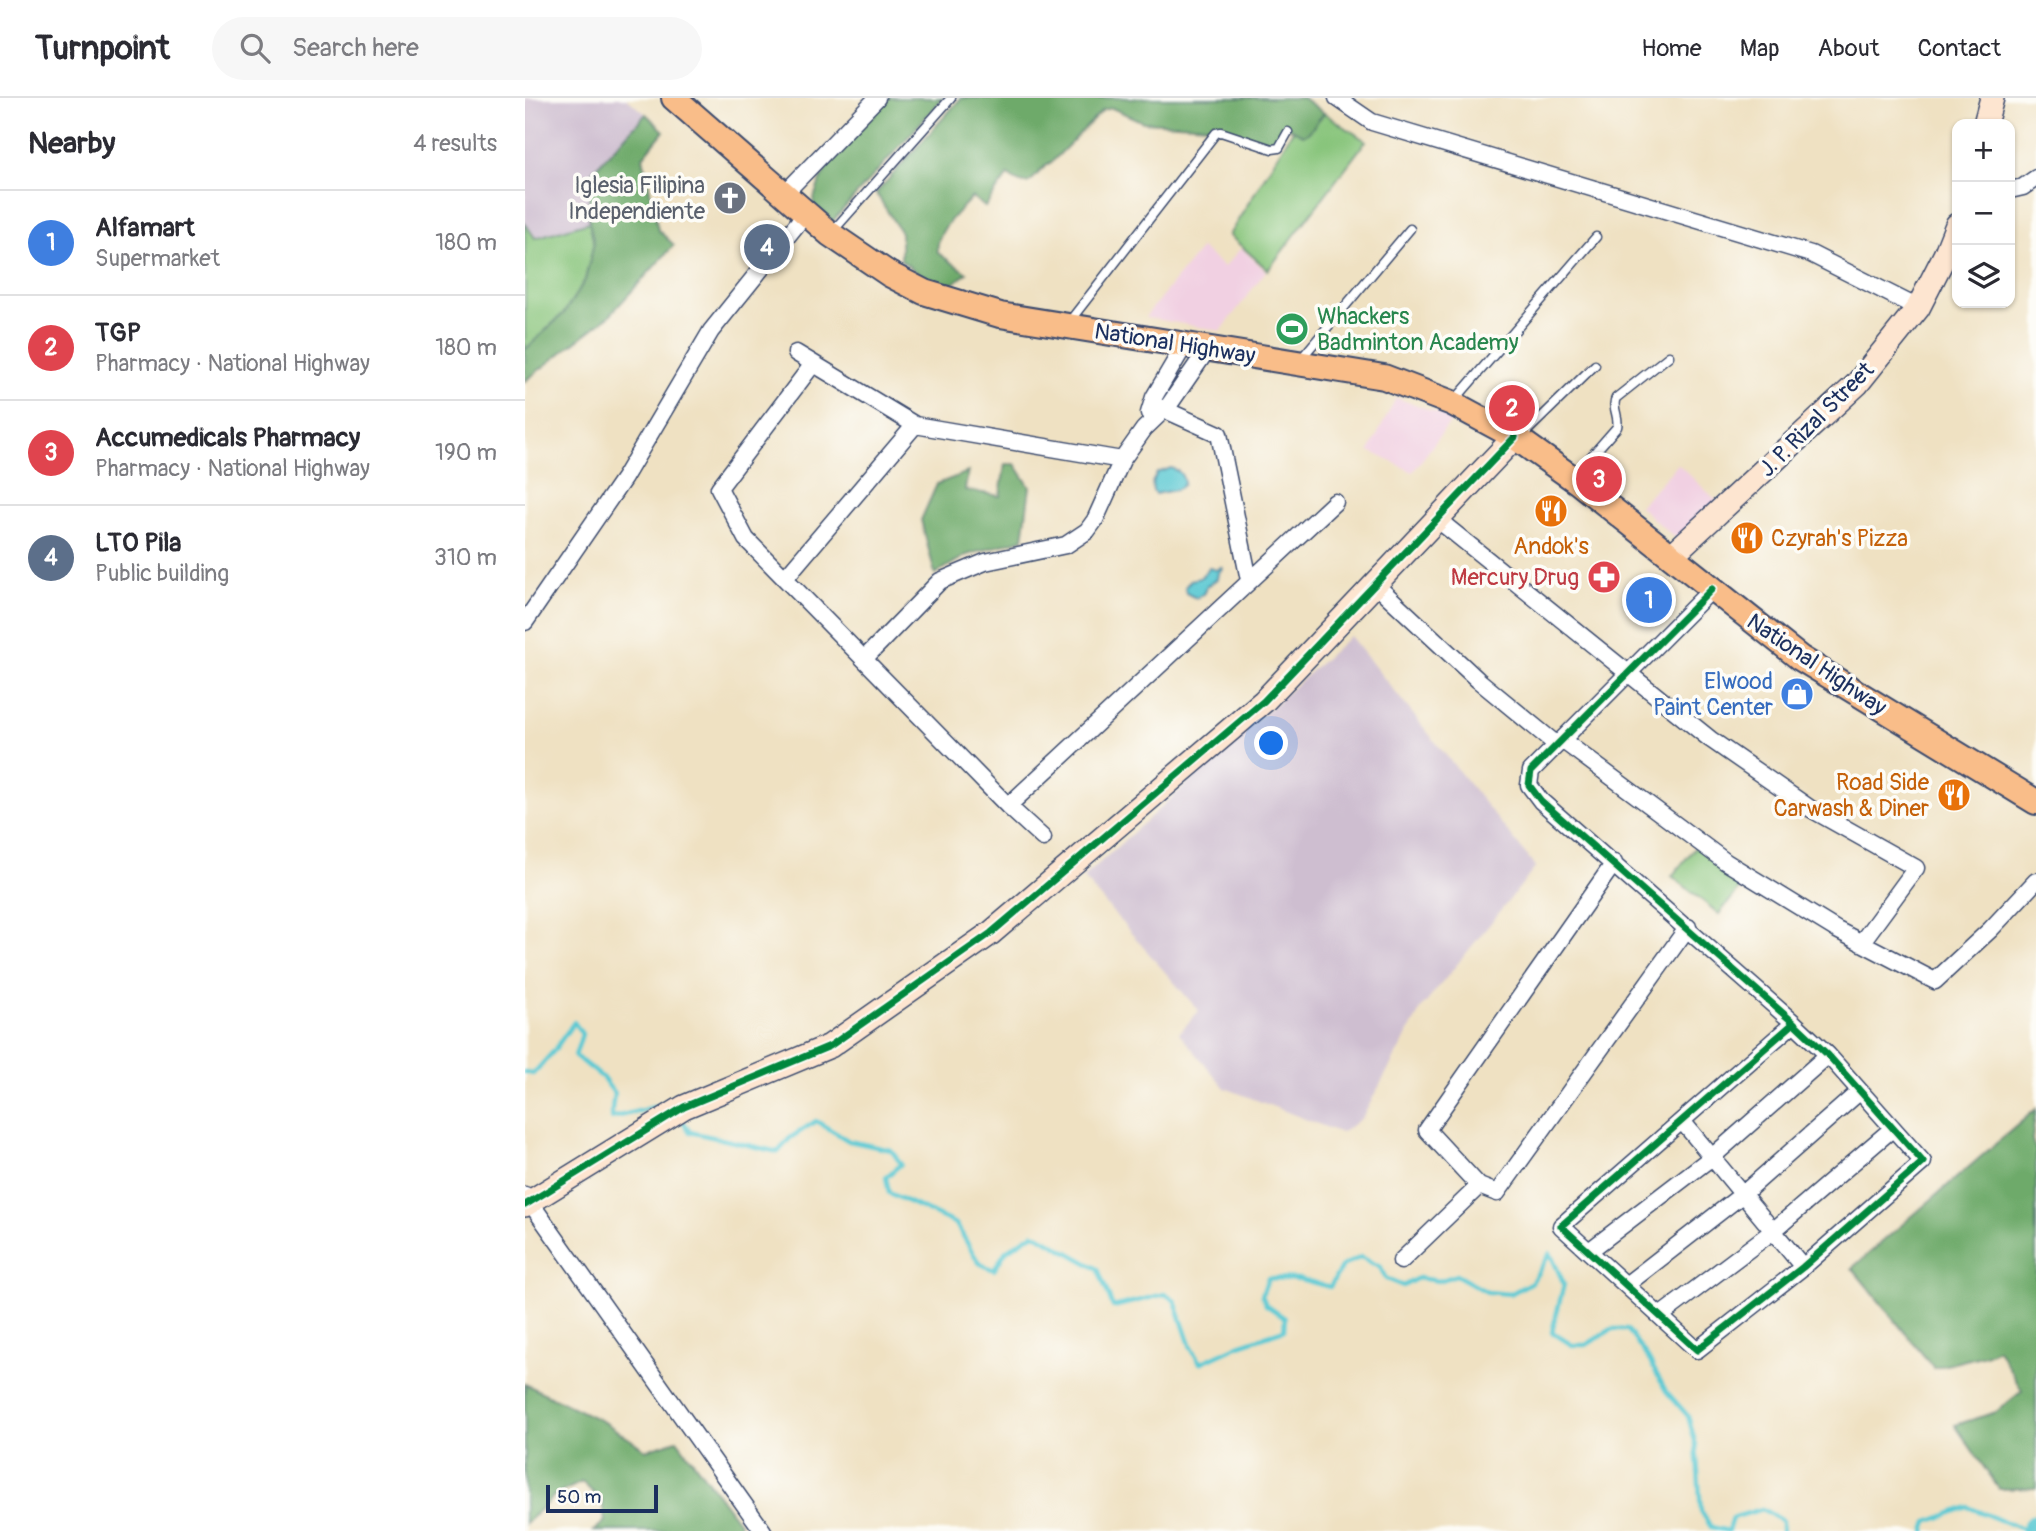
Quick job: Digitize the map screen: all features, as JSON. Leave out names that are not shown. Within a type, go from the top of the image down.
[{"type":"main road","name":"National Highway","points":[[674,98],[830,234],[889,274],[924,292],[1000,315],[1384,377],[1452,403],[1517,438],[1572,478],[1800,658],[2036,802]]},
{"type":"street","points":[[785,193],[877,98]]},
{"type":"street","points":[[1337,98],[1372,122],[1811,254],[1918,308]]},
{"type":"street","points":[[1986,119],[1991,98]]},
{"type":"street","points":[[2015,189],[2036,178]]},
{"type":"street","points":[[525,622],[624,478],[712,331],[806,213]]},
{"type":"street","name":"J. P. Rizal Street","points":[[1671,556],[1857,384],[1918,308],[1952,238]]},
{"type":"street","points":[[1157,407],[1195,348]]},
{"type":"street","points":[[865,658],[940,581],[985,562],[1066,545],[1078,539],[1095,520],[1122,460],[1195,348]]},
{"type":"street","points":[[796,354],[915,425],[1122,460]]},
{"type":"street","points":[[813,364],[719,488],[746,539],[1008,806],[1043,838]]},
{"type":"street","points":[[1157,407],[1219,434],[1249,580]]},
{"type":"street","points":[[785,578],[915,425]]},
{"type":"street","points":[[763,1531],[526,1200],[684,1107],[830,1046],[991,933],[1264,701],[1517,438]]},
{"type":"street","points":[[1008,806],[1335,502]]},
{"type":"street","points":[[1437,519],[1710,739],[1811,809],[1916,868],[1861,943]]},
{"type":"street","points":[[1376,585],[1478,680],[1560,743],[1726,862],[1861,943],[1935,981],[1990,930],[2036,881]]},
{"type":"street","points":[[1712,589],[1531,771],[1529,785],[1541,801],[1688,928],[1794,1023],[1828,1055],[1923,1163],[1803,1267],[1697,1350],[1561,1226],[1794,1023]]},
{"type":"street","points":[[1614,863],[1427,1130],[1479,1186],[1497,1193],[1688,928]]},
{"type":"street","points":[[1589,1251],[1712,1157],[1828,1055]]},
{"type":"street","points":[[1626,1285],[1743,1194],[1860,1091]]},
{"type":"street","points":[[1682,1121],[1803,1267]]},
{"type":"street","points":[[1660,1316],[1773,1231],[1892,1129]]},
{"type":"street","points":[[1402,1261],[1479,1186]]},
{"type":"lane","points":[[830,234],[951,98]]},
{"type":"lane","points":[[1067,325],[1216,133],[1221,132],[1272,149],[1279,148],[1288,132]]},
{"type":"lane","points":[[1298,363],[1410,229]]},
{"type":"lane","points":[[1452,403],[1596,237]]},
{"type":"lane","points":[[1572,478],[1617,427],[1614,403],[1616,398],[1669,356]]},
{"type":"lane","points":[[1517,438],[1595,365]]},
{"type":"shaded area","points":[[525,98],[626,98],[646,114],[589,175],[589,222],[534,238],[525,223]]},
{"type":"shaded area","points":[[1201,248],[1224,267],[1241,248],[1266,271],[1221,331],[1145,317]]},
{"type":"shaded area","points":[[1396,398],[1453,418],[1413,472],[1369,451]]},
{"type":"shaded area","points":[[1678,464],[1717,501],[1681,536],[1674,537],[1639,506]]},
{"type":"shaded area","points":[[1350,636],[1536,867],[1421,1009],[1362,1118],[1341,1133],[1225,1088],[1179,1033],[1199,1011],[1083,878]]},
{"type":"green space","points":[[885,98],[943,98],[830,224],[812,208],[822,176],[840,148]]},
{"type":"green space","points":[[961,98],[1303,98],[1324,113],[1308,133],[1303,135],[1285,126],[1277,143],[1269,144],[1210,126],[1143,122],[1112,108],[1103,110],[1032,180],[1023,183],[1008,175],[985,207],[972,197],[954,216],[940,237],[938,245],[938,253],[967,273],[953,284],[928,281],[901,260],[901,233],[876,193]]},
{"type":"green space","points":[[1324,113],[1366,141],[1268,270],[1229,235],[1293,130],[1308,133]]},
{"type":"green space","points":[[646,114],[664,131],[643,157],[658,230],[674,245],[609,316],[525,381],[525,350],[564,313],[585,280],[594,243],[589,222],[589,175]]},
{"type":"green space","points":[[589,222],[594,243],[585,280],[564,313],[525,350],[525,223],[535,238]]},
{"type":"green space","points":[[1005,464],[1015,464],[1030,487],[1023,539],[967,555],[935,574],[921,520],[937,484],[968,472],[965,490],[1000,496]]},
{"type":"green space","points":[[1698,844],[1745,882],[1719,914],[1672,876]]},
{"type":"green space","points":[[2036,1109],[2032,1140],[2036,1151],[2036,1488],[1999,1489],[1955,1425],[1996,1412],[2022,1391],[1998,1349],[1934,1368],[1852,1268]]},
{"type":"green space","points":[[525,1384],[606,1423],[646,1450],[677,1440],[740,1524],[733,1531],[594,1531],[605,1521],[602,1501],[582,1482],[555,1495],[525,1524]]},
{"type":"water","points":[[1171,468],[1181,474],[1184,484],[1175,490],[1156,494],[1152,483],[1157,473]]},
{"type":"water","points":[[1221,567],[1217,579],[1207,586],[1203,594],[1196,598],[1186,593],[1185,587],[1191,580],[1200,578],[1209,568],[1216,570]]},
{"type":"waterway","points":[[525,1072],[533,1074],[574,1022],[582,1034],[575,1056],[602,1077],[614,1093],[611,1118],[670,1103],[672,1105]]},
{"type":"waterway","points":[[681,1118],[690,1132],[778,1152],[790,1138],[816,1121],[849,1141],[891,1150],[901,1164],[886,1177],[889,1193],[956,1224],[979,1263],[994,1270],[1006,1251],[1034,1233],[1098,1269],[1113,1307],[1165,1294],[1175,1301],[1191,1348],[1200,1363],[1239,1345],[1284,1330],[1285,1318],[1266,1305],[1262,1295],[1268,1278],[1300,1279],[1330,1287],[1342,1266],[1361,1257],[1380,1267],[1386,1279],[1403,1286],[1418,1278],[1439,1281],[1456,1275],[1487,1292],[1510,1294],[1532,1282],[1550,1253],[1564,1284],[1552,1332],[1572,1345],[1586,1345],[1612,1329],[1627,1329],[1648,1358],[1666,1391],[1688,1416],[1696,1445],[1701,1511],[1711,1527],[1728,1531]]},
{"type":"waterway","points":[[1925,1531],[1928,1522],[1968,1507],[2027,1531]]},
{"type":"waterway","points":[[1728,1531],[1732,1518],[1762,1509],[1782,1521],[1782,1531]]},
{"type":"waterway","points":[[2034,1531],[2036,1527]]},
{"type":"cycle path","points":[[525,1205],[684,1107],[830,1046],[991,933],[1264,701],[1515,437]]},
{"type":"cycle path","points":[[1712,589],[1531,771],[1529,785],[1541,801],[1794,1023],[1828,1055],[1923,1162],[1803,1267],[1697,1350],[1561,1226],[1794,1023]]},
{"type":"place","name":"Iglesia Filipina Independiente","points":[[730,198]]},
{"type":"place","name":"LTO Pila","points":[[767,247]]},
{"type":"place","name":"Whackers Badminton Academy","points":[[1292,329]]},
{"type":"place","name":"TGP","points":[[1512,408]]},
{"type":"place","name":"Accumedicals Pharmacy","points":[[1599,479]]},
{"type":"place","name":"Andok's","points":[[1551,511]]},
{"type":"place","name":"Czyrah's Pizza","points":[[1747,538]]},
{"type":"place","name":"Mercury Drug","points":[[1604,577]]},
{"type":"place","name":"Alfamart","points":[[1649,600]]},
{"type":"place","name":"Elwood Paint Center","points":[[1797,694]]},
{"type":"place","name":"Road Side Carwash & Diner","points":[[1954,795]]}]
